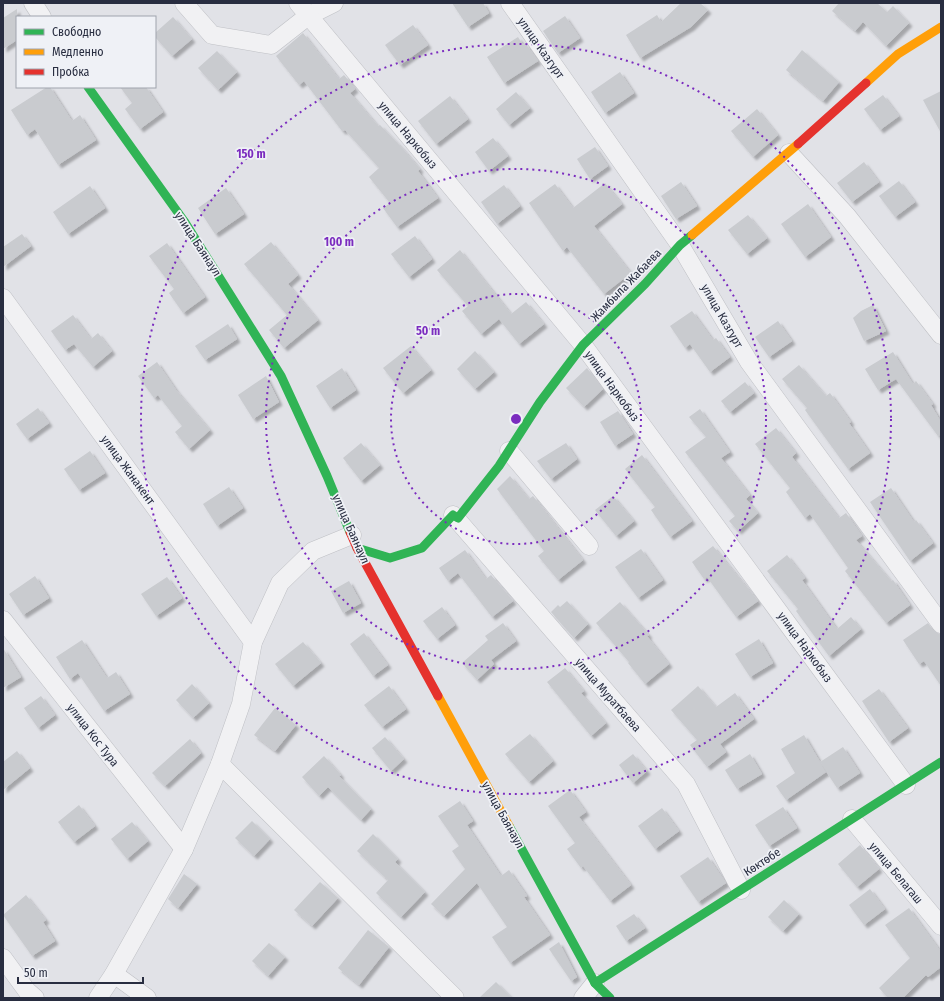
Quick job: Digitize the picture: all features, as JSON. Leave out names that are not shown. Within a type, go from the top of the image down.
[{"type":"street","points":[[33,3],[41,16]]},
{"type":"street","points":[[184,3],[212,35],[270,45],[303,9],[334,3]]},
{"type":"street","name":"улица Казгурт","points":[[510,3],[680,245],[749,362],[941,624]]},
{"type":"street","name":"улица Наркобыз","points":[[303,9],[583,345],[906,785]]},
{"type":"street","name":"Жамбыла Жабаева","points":[[354,541],[390,558],[422,548],[453,515],[458,518],[509,451],[540,402],[583,345],[645,284],[680,245],[788,153],[898,54],[941,27]]},
{"type":"street","name":"улица Баянаул","points":[[89,88],[184,221],[281,376],[327,476],[354,541],[595,983],[610,998]]},
{"type":"street","points":[[788,153],[847,216],[941,335]]},
{"type":"street","name":"улица Жанакент","points":[[3,298],[252,642]]},
{"type":"street","points":[[509,451],[589,546]]},
{"type":"street","name":"улица Муратбаева","points":[[453,515],[686,784],[741,890]]},
{"type":"street","points":[[98,998],[114,974],[184,849],[220,764],[241,704],[252,642],[280,583],[313,551],[354,541]]},
{"type":"street","name":"улица Кос Тура","points":[[3,620],[184,849]]},
{"type":"street","name":"Көктөбе","points":[[595,983],[941,762]]},
{"type":"street","points":[[220,764],[455,998]]},
{"type":"street","name":"улица Белагаш","points":[[852,819],[941,926]]},
{"type":"street","points":[[3,958],[27,991],[36,998]]},
{"type":"street","points":[[114,974],[147,998]]},
{"type":"street","points":[[583,998],[595,983]]},
{"type":"building","points":[[452,3],[483,3],[489,13],[468,27]]},
{"type":"building","points":[[681,3],[700,3],[708,10],[691,27],[640,58],[626,35],[657,15],[661,22]]},
{"type":"building","points":[[839,3],[877,3],[887,12],[893,6],[909,23],[886,46],[863,22],[855,31],[832,11]]},
{"type":"building","points":[[17,9],[16,41],[3,49],[3,18]]},
{"type":"building","points":[[565,16],[580,38],[558,53],[543,31]]},
{"type":"building","points":[[173,17],[192,39],[172,56],[156,38],[156,32]]},
{"type":"building","points":[[413,25],[428,45],[400,65],[385,45]]},
{"type":"building","points":[[303,33],[339,79],[344,75],[349,81],[355,89],[350,93],[378,126],[380,125],[420,169],[418,171],[438,198],[397,227],[383,208],[390,203],[369,177],[379,168],[345,130],[342,131],[304,81],[299,85],[276,56]]},
{"type":"building","points":[[518,37],[523,45],[525,43],[538,61],[504,83],[487,57]]},
{"type":"building","points":[[802,50],[839,82],[823,101],[786,70]]},
{"type":"building","points":[[217,51],[237,72],[218,90],[198,68]]},
{"type":"building","points":[[620,72],[634,93],[605,113],[591,92]]},
{"type":"building","points":[[45,88],[51,88],[72,121],[80,115],[96,140],[58,165],[35,129],[27,135],[11,110]]},
{"type":"building","points":[[121,88],[147,88],[163,112],[140,129],[125,109],[132,103]]},
{"type":"building","points":[[941,91],[941,133],[923,100]]},
{"type":"building","points":[[516,92],[530,108],[509,125],[496,109]]},
{"type":"building","points":[[883,95],[899,116],[880,130],[864,109]]},
{"type":"building","points":[[450,96],[468,119],[436,144],[418,121]]},
{"type":"building","points":[[757,109],[778,135],[753,157],[731,131]]},
{"type":"building","points":[[493,138],[508,156],[489,171],[475,152]]},
{"type":"building","points":[[595,147],[608,166],[590,179],[577,159]]},
{"type":"building","points":[[864,162],[879,182],[852,202],[837,183]]},
{"type":"building","points":[[899,181],[915,202],[895,217],[879,196]]},
{"type":"building","points":[[681,182],[697,206],[676,219],[661,196]]},
{"type":"building","points":[[605,183],[622,204],[594,226],[631,273],[604,294],[567,247],[563,251],[529,203],[555,184],[573,208]]},
{"type":"building","points":[[504,185],[520,206],[497,224],[481,202]]},
{"type":"building","points":[[90,186],[105,208],[68,234],[53,212]]},
{"type":"building","points":[[226,188],[244,214],[215,234],[198,208]]},
{"type":"building","points":[[808,204],[831,237],[805,257],[781,224]]},
{"type":"building","points":[[748,215],[767,238],[747,254],[728,230]]},
{"type":"building","points":[[22,234],[31,246],[3,267],[3,247]]},
{"type":"building","points":[[415,236],[432,259],[409,277],[391,254]]},
{"type":"building","points":[[271,242],[298,275],[288,284],[318,320],[284,348],[269,330],[287,315],[244,264]]},
{"type":"building","points":[[167,243],[205,297],[183,313],[169,293],[174,289],[149,256]]},
{"type":"building","points":[[460,250],[511,314],[526,302],[544,324],[519,344],[499,319],[481,334],[462,311],[468,306],[437,270]]},
{"type":"building","points":[[873,305],[886,331],[864,341],[853,318],[861,311]]},
{"type":"building","points":[[692,311],[713,340],[716,338],[730,357],[710,372],[690,344],[685,348],[670,326]]},
{"type":"building","points":[[73,315],[91,339],[98,333],[112,351],[93,367],[74,344],[65,350],[51,331]]},
{"type":"building","points":[[778,321],[792,341],[769,357],[755,337]]},
{"type":"building","points":[[228,324],[237,339],[205,360],[195,346]]},
{"type":"building","points":[[411,346],[431,370],[403,393],[383,368]]},
{"type":"building","points":[[475,351],[494,372],[475,389],[457,369]]},
{"type":"building","points":[[893,352],[913,384],[916,381],[933,404],[931,405],[941,422],[941,434],[938,436],[896,379],[878,390],[865,369]]},
{"type":"building","points":[[157,362],[176,390],[210,430],[189,449],[175,432],[182,426],[158,395],[154,398],[138,376]]},
{"type":"building","points":[[799,365],[826,396],[830,393],[851,422],[849,423],[870,453],[848,469],[805,410],[807,408],[782,379]]},
{"type":"building","points":[[342,368],[356,390],[330,408],[316,386]]},
{"type":"building","points":[[587,368],[603,389],[584,407],[566,388]]},
{"type":"building","points":[[266,376],[279,402],[253,419],[238,395]]},
{"type":"building","points":[[745,382],[754,393],[730,412],[721,401]]},
{"type":"building","points":[[38,408],[49,423],[27,439],[16,424]]},
{"type":"building","points":[[700,409],[730,452],[721,458],[750,495],[746,499],[758,513],[738,531],[729,521],[735,516],[685,452],[706,437],[689,417]]},
{"type":"building","points":[[618,411],[633,434],[615,446],[600,422]]},
{"type":"building","points":[[776,428],[796,453],[792,457],[839,518],[846,513],[862,536],[856,540],[891,581],[893,580],[910,605],[886,623],[845,571],[848,568],[810,514],[805,518],[786,492],[790,488],[755,444]]},
{"type":"building","points":[[361,443],[380,465],[361,481],[343,458]]},
{"type":"building","points":[[566,443],[577,459],[551,479],[537,461]]},
{"type":"building","points":[[90,451],[105,473],[79,490],[64,469]]},
{"type":"building","points":[[642,455],[692,521],[670,537],[651,510],[655,507],[625,469]]},
{"type":"building","points":[[510,476],[529,499],[533,496],[583,560],[558,580],[538,556],[544,551],[497,489]]},
{"type":"building","points":[[229,487],[243,508],[217,526],[203,504]]},
{"type":"building","points":[[891,488],[914,522],[916,520],[933,543],[910,561],[870,502]]},
{"type":"building","points":[[613,496],[634,521],[616,536],[595,510]]},
{"type":"building","points":[[713,546],[758,601],[736,617],[707,577],[704,579],[692,562]]},
{"type":"building","points":[[641,549],[663,580],[638,598],[615,567]]},
{"type":"building","points":[[465,550],[486,579],[491,575],[513,601],[492,617],[458,573],[448,581],[439,568]]},
{"type":"building","points":[[787,555],[805,578],[802,580],[837,629],[851,617],[861,629],[829,656],[796,611],[798,609],[767,571]]},
{"type":"building","points":[[35,576],[49,598],[23,615],[9,594]]},
{"type":"building","points":[[167,577],[182,598],[156,616],[141,594]]},
{"type":"building","points":[[349,581],[361,603],[343,613],[331,591]]},
{"type":"building","points":[[567,601],[588,624],[574,638],[551,612],[558,605],[560,607]]},
{"type":"building","points":[[620,602],[649,635],[647,636],[669,664],[645,684],[628,663],[629,662],[596,623]]},
{"type":"building","points":[[442,607],[455,625],[437,639],[423,621]]},
{"type":"building","points":[[503,623],[516,641],[491,660],[494,664],[477,680],[462,663],[488,640],[485,636]]},
{"type":"building","points":[[928,623],[933,630],[941,635],[941,686],[924,661],[919,664],[903,640]]},
{"type":"building","points":[[364,633],[388,665],[373,676],[350,644]]},
{"type":"building","points":[[759,639],[773,663],[750,677],[735,654]]},
{"type":"building","points":[[82,640],[107,678],[116,672],[130,694],[104,711],[78,673],[70,679],[56,657]]},
{"type":"building","points":[[303,642],[321,663],[293,686],[275,664]]},
{"type":"building","points":[[3,648],[21,677],[3,688]]},
{"type":"building","points":[[565,668],[584,691],[581,693],[606,723],[591,736],[547,682]]},
{"type":"building","points":[[192,684],[209,703],[193,718],[176,700]]},
{"type":"building","points":[[389,686],[406,709],[382,727],[364,705]]},
{"type":"building","points":[[698,686],[716,707],[735,693],[754,719],[720,744],[726,752],[707,767],[690,745],[697,740],[671,710]]},
{"type":"building","points":[[879,689],[908,728],[889,742],[862,701]]},
{"type":"building","points":[[41,696],[55,715],[38,728],[24,708]]},
{"type":"building","points":[[275,708],[296,725],[275,751],[254,735]]},
{"type":"building","points":[[530,734],[553,761],[529,782],[505,754]]},
{"type":"building","points":[[804,735],[826,772],[786,800],[776,786],[795,773],[781,749]]},
{"type":"building","points":[[385,737],[404,759],[391,771],[372,748]]},
{"type":"building","points":[[190,739],[201,753],[165,786],[152,773]]},
{"type":"building","points":[[843,747],[860,773],[837,788],[820,762]]},
{"type":"building","points":[[17,751],[30,768],[3,790],[3,762]]},
{"type":"building","points":[[633,754],[647,771],[633,783],[619,765]]},
{"type":"building","points":[[750,754],[762,774],[737,789],[725,770]]},
{"type":"building","points":[[324,756],[341,775],[339,776],[371,809],[361,820],[328,787],[319,796],[302,777]]},
{"type":"building","points":[[570,790],[586,812],[579,817],[631,885],[610,901],[583,866],[581,868],[567,849],[575,843],[548,806]]},
{"type":"building","points":[[460,801],[473,821],[467,825],[501,876],[509,870],[527,896],[524,897],[550,935],[510,963],[492,937],[507,927],[477,883],[444,916],[431,904],[465,869],[452,851],[459,846],[438,816]]},
{"type":"building","points":[[79,805],[95,826],[74,842],[58,822]]},
{"type":"building","points":[[783,807],[797,828],[769,846],[755,825]]},
{"type":"building","points":[[662,808],[679,831],[655,849],[638,826]]},
{"type":"building","points":[[252,821],[270,839],[254,856],[235,838]]},
{"type":"building","points":[[132,822],[148,841],[127,859],[111,839]]},
{"type":"building","points":[[373,834],[398,859],[395,862],[425,892],[401,917],[376,893],[388,880],[357,851]]},
{"type":"building","points":[[860,845],[879,869],[857,887],[838,864]]},
{"type":"building","points":[[708,857],[726,883],[698,902],[680,876]]},
{"type":"building","points":[[184,874],[197,884],[178,908],[168,899]]},
{"type":"building","points":[[320,882],[338,898],[312,926],[294,910]]},
{"type":"building","points":[[870,889],[885,909],[864,925],[849,905]]},
{"type":"building","points":[[26,895],[46,920],[43,922],[55,941],[32,956],[3,915]]},
{"type":"building","points":[[784,900],[799,914],[783,931],[768,917]]},
{"type":"building","points":[[909,908],[941,952],[941,967],[928,977],[926,975],[903,998],[888,998],[879,988],[910,958],[885,925]]},
{"type":"building","points":[[634,914],[645,928],[626,941],[616,926]]},
{"type":"building","points":[[368,930],[389,947],[359,985],[338,968]]},
{"type":"building","points":[[559,942],[577,977],[571,981],[549,949]]},
{"type":"building","points":[[269,943],[285,957],[268,976],[252,961]]},
{"type":"building","points":[[496,982],[512,998],[479,998]]},
{"type":"traffic: fast","points":[[89,88],[184,221],[281,376],[327,476],[350,532]]},
{"type":"traffic: fast","points":[[357,548],[390,558],[422,548],[453,515],[458,518],[499,466],[540,402],[583,345],[645,284],[680,245],[692,235]]},
{"type":"traffic: fast","points":[[595,983],[941,762]]},
{"type":"traffic: fast","points":[[509,826],[595,983],[610,998]]},
{"type":"traffic: slow","points":[[866,83],[898,54],[941,27]]},
{"type":"traffic: slow","points":[[692,235],[798,144]]},
{"type":"traffic: slow","points":[[438,696],[509,826]]},
{"type":"traffic: jam","points":[[798,144],[866,83]]},
{"type":"traffic: jam","points":[[350,532],[357,548],[438,696]]}]
